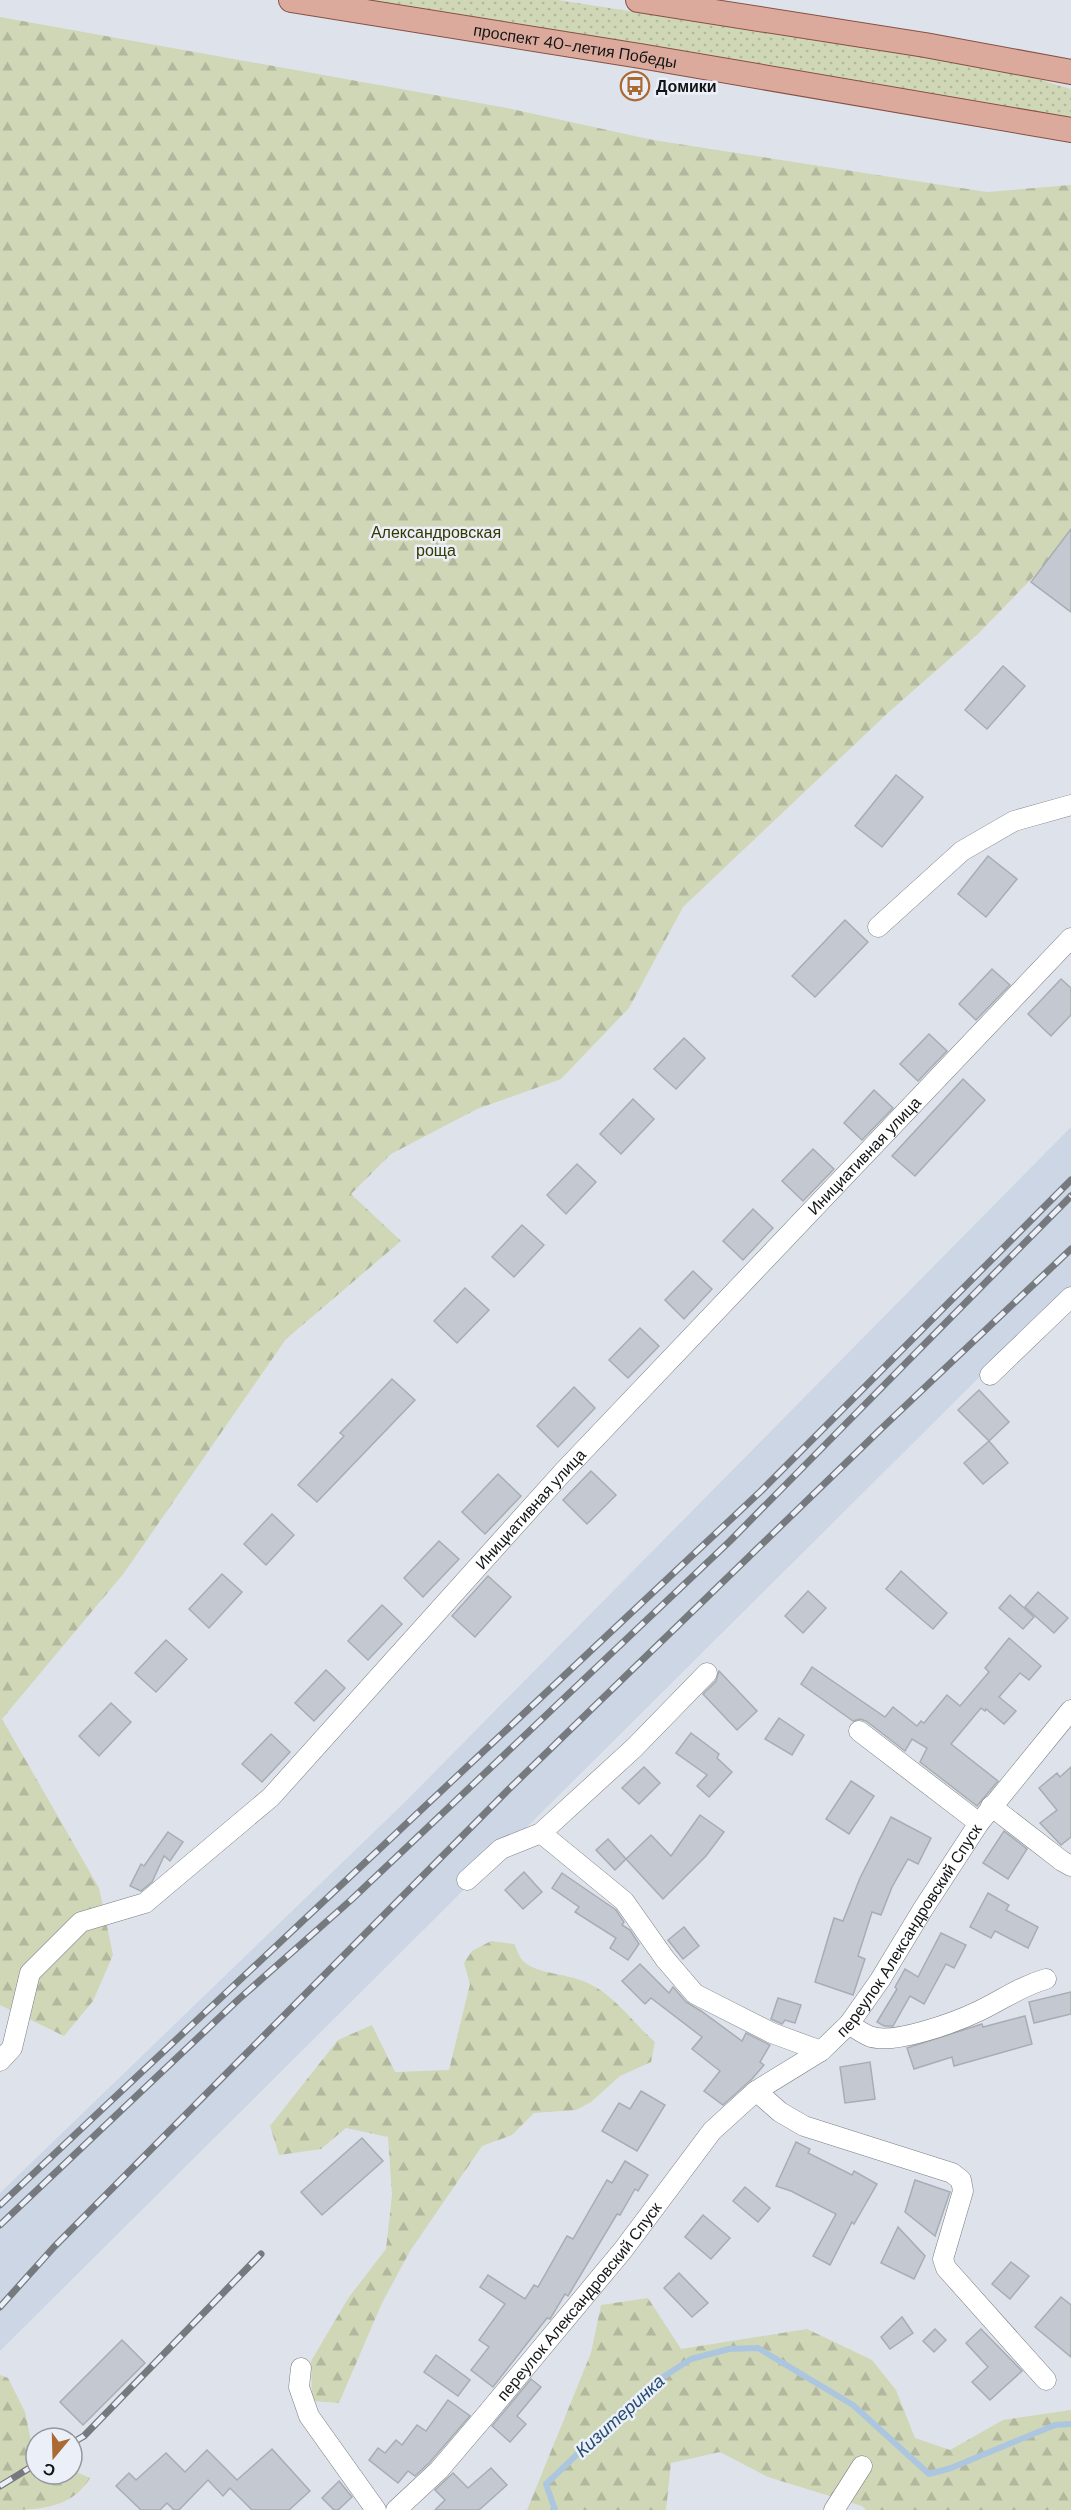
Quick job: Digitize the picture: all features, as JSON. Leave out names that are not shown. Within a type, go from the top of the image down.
[{"type":"main road","name":"проспект 40-летия Победы","points":[[291,0],[640,56],[1071,130]]},
{"type":"main road","points":[[638,0],[748,9],[1071,72]]},
{"type":"street","points":[[878,927],[962,851],[1014,821],[1071,805]]},
{"type":"street","name":"Инициативная улица","points":[[0,2061],[12,2048],[30,1973],[81,1922],[145,1903],[271,1797],[564,1471],[1007,1002],[1071,938]]},
{"type":"street","points":[[990,1375],[1071,1298]]},
{"type":"street","points":[[467,1880],[501,1849],[541,1833],[634,1748],[707,1672]]},
{"type":"street","name":"переулок Александровский Спуск","points":[[396,2510],[439,2470],[623,2250],[712,2131],[756,2091],[821,2051],[849,2024],[880,1980],[979,1823],[1071,1710]]},
{"type":"street","points":[[859,1731],[979,1823]]},
{"type":"street","name":"переулок Александровский Спуск","points":[[992,1806],[1071,1866]]},
{"type":"street","name":"переулок Александровский Спуск","points":[[541,1833],[624,1901],[664,1959],[695,1994],[772,2033],[821,2051]]},
{"type":"street","points":[[849,2024],[870,2037],[887,2039],[908,2036],[978,2011],[1026,1985],[1046,1979]]},
{"type":"street","points":[[756,2091],[780,2112],[804,2126],[952,2173],[961,2180],[963,2191],[944,2259],[946,2268],[1046,2380]]},
{"type":"street","points":[[301,2368],[299,2387],[309,2416],[376,2510]]},
{"type":"street","points":[[834,2510],[862,2466]]},
{"type":"shaded area","points":[[1071,1127],[1071,1286],[0,2351],[0,2193],[405,1802]]},
{"type":"green space","points":[[335,0],[558,0],[1008,70],[1071,89],[1071,117]]},
{"type":"green space","name":"Александровская роща","points":[[0,17],[507,108],[653,140],[987,192],[1071,185],[1071,538],[978,634],[890,711],[683,907],[629,1008],[561,1079],[477,1109],[391,1154],[351,1194],[401,1241],[286,1339],[124,1573],[2,1719],[99,1888],[113,1955],[93,2001],[64,2036],[0,2005]]},
{"type":"green space","points":[[491,1941],[514,1944],[528,1965],[542,1971],[580,1980],[611,1998],[655,2042],[651,2062],[620,2076],[591,2102],[576,2110],[534,2113],[512,2135],[482,2146],[410,2251],[382,2303],[339,2403],[312,2401],[311,2361],[349,2297],[386,2249],[392,2195],[388,2137],[346,2128],[321,2149],[279,2155],[270,2126],[338,2040],[372,2025],[395,2072],[449,2070],[470,1984],[464,1963],[472,1951]]},
{"type":"green space","points":[[648,2298],[681,2349],[807,2329],[872,2360],[896,2390],[915,2438],[950,2450],[1003,2420],[1071,2410],[1071,2510],[866,2510],[862,2506],[768,2477],[720,2452],[671,2463],[666,2510],[527,2510],[591,2353],[601,2305]]},
{"type":"green space","points":[[0,2375],[8,2378],[25,2412],[28,2426],[24,2426],[24,2486],[84,2486],[84,2475],[90,2478],[82,2489],[63,2502],[27,2510],[0,2510]]},
{"type":"building","points":[[1071,529],[1071,612],[1031,582]]},
{"type":"building","points":[[1003,666],[1025,686],[987,729],[965,710]]},
{"type":"building","points":[[896,775],[923,797],[882,847],[855,826]]},
{"type":"building","points":[[988,856],[1017,879],[986,917],[958,894]]},
{"type":"building","points":[[845,920],[868,942],[815,997],[792,976]]},
{"type":"building","points":[[992,969],[1010,985],[976,1020],[959,1004]]},
{"type":"building","points":[[1061,979],[1071,988],[1071,1015],[1051,1036],[1028,1014]]},
{"type":"building","points":[[929,1034],[947,1051],[918,1081],[900,1064]]},
{"type":"building","points":[[684,1038],[705,1058],[676,1089],[654,1069]]},
{"type":"building","points":[[963,1079],[985,1100],[915,1176],[892,1156]]},
{"type":"building","points":[[874,1090],[893,1108],[862,1140],[844,1123]]},
{"type":"building","points":[[633,1099],[654,1119],[621,1154],[600,1134]]},
{"type":"building","points":[[813,1149],[834,1169],[803,1201],[782,1181]]},
{"type":"building","points":[[577,1164],[596,1182],[566,1214],[547,1195]]},
{"type":"building","points":[[753,1209],[773,1228],[743,1260],[723,1241]]},
{"type":"building","points":[[522,1225],[544,1245],[514,1277],[492,1257]]},
{"type":"building","points":[[693,1271],[712,1289],[684,1319],[665,1300]]},
{"type":"building","points":[[465,1288],[489,1310],[457,1343],[434,1321]]},
{"type":"building","points":[[640,1328],[659,1346],[628,1378],[609,1360]]},
{"type":"building","points":[[392,1379],[415,1400],[317,1502],[298,1485],[344,1436],[340,1433]]},
{"type":"building","points":[[574,1387],[595,1408],[558,1447],[537,1426]]},
{"type":"building","points":[[979,1390],[1009,1422],[989,1441],[958,1410]]},
{"type":"building","points":[[989,1441],[1008,1463],[983,1484],[964,1463]]},
{"type":"building","points":[[591,1471],[616,1495],[587,1524],[563,1500]]},
{"type":"building","points":[[498,1474],[521,1496],[485,1534],[462,1512]]},
{"type":"building","points":[[272,1514],[294,1535],[266,1565],[244,1544]]},
{"type":"building","points":[[439,1541],[459,1559],[423,1597],[404,1578]]},
{"type":"building","points":[[901,1571],[947,1613],[933,1629],[886,1589]]},
{"type":"building","points":[[222,1574],[242,1592],[209,1628],[189,1609]]},
{"type":"building","points":[[488,1576],[511,1597],[475,1637],[452,1616]]},
{"type":"building","points":[[808,1591],[826,1608],[803,1633],[785,1616]]},
{"type":"building","points":[[1038,1592],[1068,1618],[1054,1633],[1025,1607]]},
{"type":"building","points":[[1010,1595],[1034,1617],[1023,1629],[999,1608]]},
{"type":"building","points":[[382,1605],[402,1624],[368,1660],[348,1641]]},
{"type":"building","points":[[1009,1638],[1041,1666],[1029,1680],[1020,1673],[999,1697],[1016,1711],[1004,1724],[986,1709],[985,1711],[981,1708],[951,1744],[998,1781],[977,1806],[920,1762],[927,1748],[912,1739],[905,1751],[866,1721],[860,1719],[853,1721],[801,1684],[812,1667],[885,1717],[893,1707],[917,1726],[921,1721],[924,1723],[947,1695],[960,1706],[989,1672],[985,1668]]},
{"type":"building","points":[[166,1640],[187,1659],[156,1692],[135,1673]]},
{"type":"building","points":[[326,1670],[345,1688],[314,1721],[295,1703]]},
{"type":"building","points":[[719,1671],[757,1711],[737,1730],[703,1694],[716,1681]]},
{"type":"building","points":[[111,1703],[131,1722],[99,1756],[79,1736]]},
{"type":"building","points":[[779,1718],[804,1735],[792,1755],[765,1739]]},
{"type":"building","points":[[691,1733],[719,1754],[717,1758],[732,1772],[709,1797],[697,1786],[707,1775],[676,1753]]},
{"type":"building","points":[[271,1734],[290,1752],[262,1782],[242,1764]]},
{"type":"building","points":[[644,1767],[660,1783],[639,1804],[622,1788]]},
{"type":"building","points":[[1071,1767],[1071,1837],[1061,1845],[1040,1823],[1057,1810],[1039,1788],[1057,1773],[1060,1777]]},
{"type":"building","points":[[851,1781],[874,1796],[849,1834],[826,1819]]},
{"type":"building","points":[[700,1815],[724,1832],[706,1856],[663,1899],[626,1859],[651,1835],[671,1856]]},
{"type":"building","points":[[891,1817],[931,1838],[918,1864],[908,1859],[892,1887],[881,1915],[872,1912],[858,1956],[865,1959],[853,1995],[815,1982],[834,1918],[843,1921],[860,1878]]},
{"type":"building","points":[[1004,1831],[1027,1849],[1008,1879],[983,1863]]},
{"type":"building","points":[[168,1832],[183,1842],[170,1861],[164,1856],[152,1882],[141,1891],[130,1886],[141,1864],[144,1866]]},
{"type":"building","points":[[608,1839],[626,1859],[615,1870],[596,1850]]},
{"type":"building","points":[[524,1872],[542,1892],[523,1909],[505,1890]]},
{"type":"building","points":[[562,1873],[616,1910],[624,1922],[622,1925],[630,1930],[639,1944],[628,1960],[610,1948],[616,1938],[575,1912],[579,1907],[552,1888]]},
{"type":"building","points":[[988,1893],[1009,1905],[1006,1910],[1038,1927],[1028,1948],[995,1931],[991,1938],[970,1927]]},
{"type":"building","points":[[684,1927],[699,1946],[683,1959],[668,1940]]},
{"type":"building","points":[[941,1933],[966,1945],[954,1968],[946,1964],[924,2004],[910,1996],[893,2026],[884,2026],[877,2022],[897,1989],[895,1987],[905,1969],[918,1977]]},
{"type":"building","points":[[640,1964],[669,1993],[673,1987],[686,2002],[742,2041],[746,2033],[770,2045],[760,2062],[764,2065],[723,2105],[704,2091],[720,2071],[692,2049],[702,2037],[651,1998],[645,2004],[622,1981]]},
{"type":"building","points":[[1071,1992],[1071,2014],[1034,2023],[1029,2002]]},
{"type":"building","points":[[778,1998],[801,2005],[795,2023],[785,2020],[782,2024],[771,2019]]},
{"type":"building","points":[[1025,2016],[1032,2044],[954,2066],[952,2057],[914,2069],[907,2048],[982,2024],[983,2027]]},
{"type":"building","points":[[870,2062],[875,2099],[845,2103],[840,2067]]},
{"type":"building","points":[[641,2091],[665,2105],[637,2151],[602,2131],[619,2103],[630,2109]]},
{"type":"building","points":[[362,2138],[383,2161],[322,2215],[301,2192]]},
{"type":"building","points":[[796,2142],[810,2149],[808,2153],[852,2175],[854,2171],[877,2184],[854,2224],[852,2222],[830,2265],[813,2256],[836,2214],[791,2191],[776,2186]]},
{"type":"building","points":[[625,2161],[648,2175],[638,2191],[635,2189],[620,2215],[617,2214],[568,2296],[565,2294],[550,2319],[547,2318],[493,2387],[471,2370],[489,2347],[479,2340],[505,2304],[480,2287],[488,2275],[525,2299],[534,2285],[538,2287],[567,2236],[573,2239],[607,2180],[612,2183]]},
{"type":"building","points":[[915,2180],[950,2192],[935,2236],[905,2212]]},
{"type":"building","points":[[745,2187],[770,2208],[758,2222],[733,2201]]},
{"type":"building","points":[[703,2215],[730,2238],[711,2259],[685,2237]]},
{"type":"building","points":[[898,2227],[925,2256],[914,2279],[881,2263]]},
{"type":"building","points":[[1011,2262],[1029,2276],[1010,2299],[992,2284]]},
{"type":"building","points":[[679,2273],[708,2303],[692,2317],[664,2288]]},
{"type":"building","points":[[1061,2297],[1071,2305],[1071,2357],[1035,2327]]},
{"type":"building","points":[[902,2317],[913,2333],[890,2349],[881,2337]]},
{"type":"building","points":[[935,2329],[946,2340],[934,2352],[923,2341]]},
{"type":"building","points":[[981,2329],[1022,2371],[990,2400],[972,2382],[988,2367],[966,2343]]},
{"type":"building","points":[[122,2340],[145,2363],[83,2425],[60,2402]]},
{"type":"building","points":[[436,2355],[470,2380],[458,2396],[424,2372]]},
{"type":"building","points":[[531,2379],[541,2387],[517,2416],[526,2424],[510,2442],[492,2426]]},
{"type":"building","points":[[448,2400],[470,2416],[415,2476],[408,2471],[398,2483],[369,2460],[378,2448],[385,2453],[396,2440],[402,2445],[417,2425],[426,2431]]},
{"type":"building","points":[[272,2449],[310,2491],[289,2510],[252,2510],[230,2488],[223,2496],[208,2480],[179,2510],[174,2510],[167,2503],[160,2510],[141,2510],[116,2486],[129,2473],[136,2480],[166,2453],[185,2472],[207,2450],[237,2480]]},
{"type":"building","points":[[491,2468],[507,2485],[479,2510],[435,2510],[445,2500],[435,2490],[453,2473],[468,2488]]},
{"type":"building","points":[[339,2481],[352,2497],[338,2510],[334,2510],[322,2498]]},
{"type":"waterway","name":"Кизитеринка","points":[[555,2510],[546,2484],[649,2386],[691,2359],[729,2349],[758,2348],[853,2405],[929,2474],[951,2468],[1055,2425],[1071,2424]]},
{"type":"railway","points":[[0,2205],[761,1491],[1071,1180]]},
{"type":"railway","points":[[0,2225],[239,1999],[351,1900],[730,1541],[1071,1196]]},
{"type":"railway","points":[[0,2307],[54,2247],[509,1789],[882,1428],[1071,1249]]},
{"type":"railway","points":[[84,2436],[261,2254]]},
{"type":"railway","points":[[0,2486],[24,2471]]},
{"type":"place","name":"Домики","points":[[635,86]]}]
